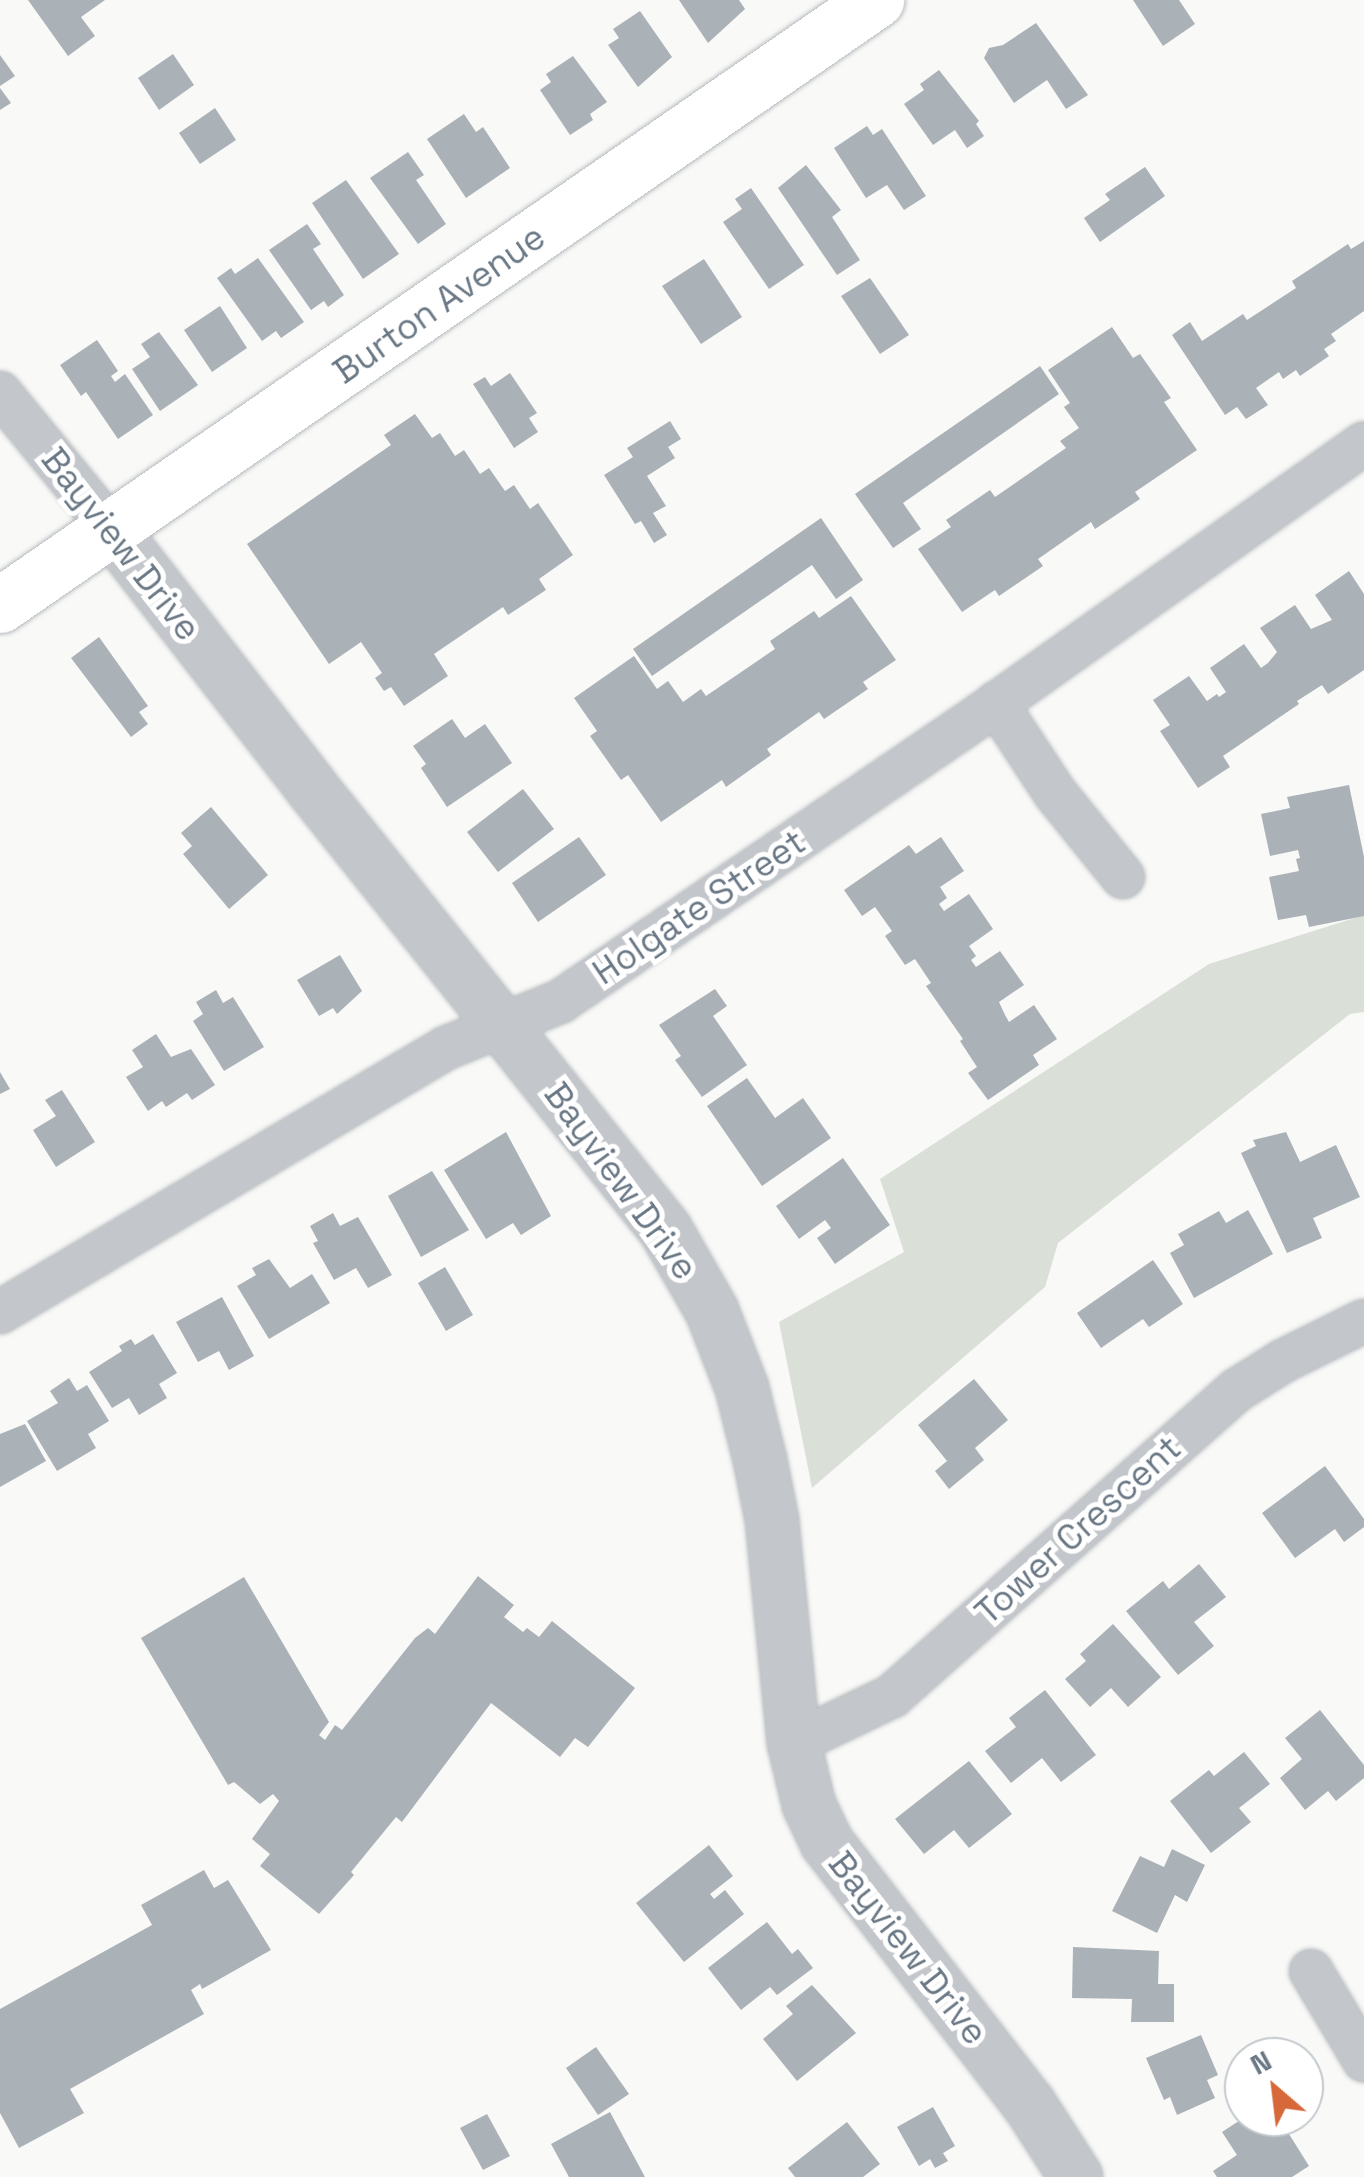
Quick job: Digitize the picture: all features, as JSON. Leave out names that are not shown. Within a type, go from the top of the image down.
[{"type":"main road","name":"Burton Avenue","points":[[0,606],[876,0]]},
{"type":"street","name":"Bayview Drive","points":[[0,393],[665,1229],[712,1311],[742,1388],[772,1520],[794,1743],[809,1805],[827,1844],[1029,2104],[1064,2173]]},
{"type":"street","name":"Holgate Street","points":[[0,1312],[446,1048],[561,1001],[1364,444]]},
{"type":"street","points":[[996,702],[1055,792],[1124,877]]},
{"type":"street","name":"Tower Crescent","points":[[794,1743],[892,1696],[1237,1390],[1283,1361],[1364,1321]]},
{"type":"street","points":[[1310,1971],[1364,2060]]},
{"type":"shaded area","points":[[1364,915],[1364,1012],[1350,1014],[1058,1243],[1045,1287],[812,1488],[779,1322],[904,1252],[880,1179],[1209,964]]},
{"type":"building","points":[[28,0],[105,0],[81,17],[95,36],[68,56]]},
{"type":"building","points":[[679,0],[739,0],[745,9],[708,43]]},
{"type":"building","points":[[1133,0],[1179,0],[1195,24],[1163,46]]},
{"type":"building","points":[[640,11],[672,57],[638,87],[608,45],[619,38],[613,29]]},
{"type":"building","points":[[1036,23],[1088,95],[1066,109],[1047,80],[1014,103],[984,58],[989,48],[1003,45]]},
{"type":"building","points":[[173,54],[194,85],[159,110],[138,78]]},
{"type":"building","points":[[0,55],[15,76],[0,86]]},
{"type":"building","points":[[573,56],[607,102],[590,114],[593,120],[570,135],[540,90],[551,82],[546,74]]},
{"type":"building","points":[[939,70],[979,121],[976,124],[984,136],[967,148],[955,130],[933,145],[904,104],[924,90],[920,84]]},
{"type":"building","points":[[0,88],[11,103],[0,110]]},
{"type":"building","points":[[215,108],[236,140],[200,164],[179,133]]},
{"type":"building","points":[[464,114],[476,132],[483,127],[510,168],[466,198],[427,139]]},
{"type":"building","points":[[867,126],[873,135],[882,129],[926,196],[904,210],[887,185],[866,198],[834,148]]},
{"type":"building","points":[[408,152],[424,175],[416,180],[446,224],[418,244],[370,178]]},
{"type":"building","points":[[806,165],[841,210],[832,217],[860,260],[837,275],[778,188]]},
{"type":"building","points":[[1145,167],[1165,196],[1100,242],[1084,218],[1110,200],[1105,194]]},
{"type":"building","points":[[346,180],[399,254],[363,279],[312,203]]},
{"type":"building","points":[[751,188],[804,265],[769,289],[723,222],[742,209],[735,199]]},
{"type":"building","points":[[307,224],[321,244],[313,249],[344,295],[328,307],[324,301],[311,310],[269,250]]},
{"type":"building","points":[[1364,241],[1364,311],[1331,334],[1336,341],[1324,349],[1329,356],[1300,376],[1296,370],[1283,379],[1279,372],[1256,388],[1268,405],[1246,419],[1237,407],[1225,415],[1172,335],[1190,322],[1202,341],[1243,314],[1247,320],[1296,288],[1292,281],[1348,244],[1351,249]]},
{"type":"building","points":[[258,258],[304,322],[281,338],[276,331],[262,341],[217,278],[231,268],[235,274]]},
{"type":"building","points":[[704,259],[742,317],[701,344],[662,286]]},
{"type":"building","points":[[870,278],[909,335],[880,354],[841,296]]},
{"type":"building","points":[[220,306],[247,348],[212,372],[184,330]]},
{"type":"building","points":[[1112,327],[1133,358],[1140,354],[1171,398],[1164,402],[1197,450],[1135,492],[1140,499],[1095,529],[1091,522],[1038,559],[1043,566],[999,596],[995,590],[962,612],[918,549],[951,527],[946,520],[990,490],[995,497],[1066,448],[1060,441],[1079,428],[1064,407],[1070,403],[1048,370]]},
{"type":"building","points":[[159,332],[198,385],[160,411],[132,369],[150,357],[141,344]]},
{"type":"building","points":[[97,340],[118,371],[111,376],[115,382],[125,374],[153,415],[118,439],[86,392],[81,396],[60,365]]},
{"type":"building","points":[[1040,366],[1059,394],[903,503],[921,529],[893,548],[855,494]]},
{"type":"building","points":[[510,373],[537,413],[529,418],[538,432],[514,448],[473,384],[485,377],[491,386]]},
{"type":"building","points":[[415,414],[432,438],[440,433],[455,456],[464,450],[480,474],[489,468],[505,491],[514,485],[530,509],[538,503],[573,555],[539,579],[546,590],[508,615],[503,607],[434,654],[448,676],[404,706],[391,687],[384,691],[375,678],[382,673],[361,642],[329,664],[247,544],[391,445],[384,435]]},
{"type":"building","points":[[670,421],[681,439],[668,447],[675,458],[647,476],[666,506],[653,513],[667,535],[654,543],[641,521],[635,524],[604,475],[633,457],[627,448]]},
{"type":"building","points":[[821,518],[863,580],[836,599],[812,565],[652,676],[633,649]]},
{"type":"building","points":[[1349,571],[1364,594],[1364,670],[1328,694],[1322,685],[1297,701],[1299,704],[1223,756],[1230,767],[1198,788],[1160,731],[1170,725],[1153,700],[1189,676],[1207,701],[1217,694],[1219,697],[1226,692],[1210,668],[1244,644],[1261,668],[1268,663],[1277,652],[1260,628],[1295,605],[1311,629],[1332,620],[1315,595]]},
{"type":"building","points":[[851,596],[896,660],[863,682],[868,689],[824,719],[819,712],[767,749],[771,755],[726,787],[722,780],[661,822],[628,775],[621,780],[590,736],[597,731],[574,698],[634,656],[657,689],[668,681],[683,702],[701,689],[706,696],[775,649],[770,641],[814,611],[819,618]]},
{"type":"building","points":[[99,637],[148,706],[139,712],[148,724],[131,737],[71,658]]},
{"type":"building","points":[[452,719],[465,738],[485,724],[512,763],[447,807],[421,768],[426,764],[413,746]]},
{"type":"building","points":[[1349,785],[1364,857],[1364,916],[1309,927],[1306,915],[1278,920],[1269,877],[1299,871],[1296,859],[1300,858],[1298,850],[1270,856],[1261,814],[1290,808],[1287,797]]},
{"type":"building","points":[[523,789],[554,829],[498,872],[467,832]]},
{"type":"building","points":[[211,807],[268,875],[229,909],[183,854],[192,846],[181,833]]},
{"type":"building","points":[[579,837],[606,875],[538,922],[512,883]]},
{"type":"building","points":[[941,837],[964,871],[940,887],[947,898],[939,904],[944,911],[969,894],[993,929],[969,946],[976,956],[971,960],[976,967],[1000,951],[1024,985],[999,1002],[1009,1022],[1034,1005],[1057,1039],[1033,1055],[1039,1065],[988,1100],[968,1073],[977,1067],[960,1041],[963,1039],[926,986],[931,983],[915,959],[905,965],[885,936],[892,931],[875,907],[862,916],[844,890],[909,845],[916,854]]},
{"type":"building","points":[[340,955],[362,991],[337,1014],[333,1008],[319,1016],[297,980]]},
{"type":"building","points":[[715,989],[727,1006],[713,1016],[747,1065],[702,1097],[675,1060],[681,1056],[659,1025]]},
{"type":"building","points":[[216,990],[223,1003],[233,997],[264,1047],[224,1071],[193,1021],[203,1014],[196,1002]]},
{"type":"building","points":[[156,1034],[171,1057],[191,1049],[215,1085],[192,1100],[187,1093],[166,1107],[162,1101],[148,1111],[126,1077],[143,1067],[132,1050]]},
{"type":"building","points":[[0,1072],[10,1089],[0,1094]]},
{"type":"building","points":[[747,1078],[775,1118],[803,1098],[831,1138],[762,1186],[707,1106]]},
{"type":"building","points":[[62,1090],[95,1142],[56,1167],[33,1130],[56,1116],[45,1100]]},
{"type":"building","points":[[506,1132],[551,1216],[521,1235],[513,1223],[486,1239],[444,1170]]},
{"type":"building","points":[[1286,1132],[1300,1162],[1336,1145],[1360,1197],[1313,1218],[1322,1238],[1287,1253],[1241,1153],[1256,1146],[1253,1140]]},
{"type":"building","points":[[843,1158],[890,1225],[835,1264],[817,1238],[831,1228],[825,1220],[799,1239],[776,1206]]},
{"type":"building","points":[[432,1171],[469,1230],[421,1257],[388,1196]]},
{"type":"building","points":[[1248,1210],[1273,1254],[1194,1298],[1170,1253],[1184,1245],[1178,1234],[1219,1211],[1226,1223]]},
{"type":"building","points":[[333,1213],[340,1226],[358,1217],[392,1275],[368,1288],[356,1268],[334,1280],[313,1243],[318,1241],[310,1226]]},
{"type":"building","points":[[269,1259],[290,1288],[312,1274],[330,1303],[269,1339],[237,1286],[256,1275],[252,1268]]},
{"type":"building","points":[[1153,1260],[1183,1304],[1149,1327],[1143,1319],[1101,1348],[1077,1313]]},
{"type":"building","points":[[445,1267],[473,1315],[446,1331],[418,1283]]},
{"type":"building","points":[[222,1297],[254,1356],[229,1370],[219,1351],[198,1362],[176,1322]]},
{"type":"building","points":[[153,1334],[177,1373],[159,1384],[167,1398],[139,1415],[129,1398],[112,1408],[89,1372],[122,1351],[119,1346],[131,1339],[135,1345]]},
{"type":"building","points":[[69,1378],[77,1391],[87,1385],[109,1421],[88,1434],[96,1448],[57,1471],[27,1421],[58,1403],[50,1391]]},
{"type":"building","points":[[974,1379],[1008,1420],[975,1448],[984,1460],[949,1489],[935,1471],[947,1461],[918,1425]]},
{"type":"building","points":[[25,1424],[46,1461],[0,1487],[0,1434]]},
{"type":"building","points":[[1325,1466],[1364,1519],[1364,1527],[1344,1542],[1335,1529],[1295,1558],[1262,1513]]},
{"type":"building","points":[[1199,1564],[1226,1597],[1194,1622],[1214,1646],[1178,1675],[1126,1611],[1163,1581],[1169,1589]]},
{"type":"building","points":[[478,1576],[514,1605],[504,1617],[523,1632],[527,1628],[539,1637],[552,1621],[635,1688],[588,1747],[575,1738],[560,1757],[491,1703],[402,1822],[396,1817],[351,1872],[354,1875],[319,1914],[260,1866],[270,1854],[252,1839],[279,1801],[273,1794],[260,1804],[234,1782],[228,1785],[141,1638],[244,1577],[329,1722],[319,1735],[325,1740],[335,1725],[342,1730],[415,1638],[428,1628],[435,1634]]},
{"type":"building","points":[[1113,1624],[1161,1677],[1128,1707],[1111,1688],[1090,1707],[1065,1679],[1086,1661],[1080,1654]]},
{"type":"building","points":[[1045,1690],[1096,1755],[1061,1782],[1042,1758],[1011,1783],[985,1751],[1016,1727],[1009,1718]]},
{"type":"building","points":[[1320,1710],[1364,1765],[1364,1778],[1336,1801],[1328,1791],[1305,1810],[1280,1778],[1302,1759],[1285,1738]]},
{"type":"building","points":[[1244,1752],[1270,1784],[1239,1808],[1251,1822],[1211,1853],[1170,1801],[1209,1770],[1214,1776]]},
{"type":"building","points":[[969,1761],[1012,1814],[969,1848],[954,1830],[924,1854],[895,1819]]},
{"type":"building","points":[[709,1845],[733,1876],[710,1894],[714,1899],[725,1890],[744,1914],[684,1962],[636,1903]]},
{"type":"building","points":[[1172,1849],[1205,1865],[1187,1902],[1175,1895],[1157,1933],[1112,1911],[1140,1856],[1164,1867]]},
{"type":"building","points":[[204,1870],[214,1888],[228,1880],[271,1950],[202,1989],[200,1984],[191,1990],[204,2014],[70,2089],[84,2113],[19,2148],[0,2113],[0,2009],[152,1925],[141,1905]]},
{"type":"building","points":[[767,1922],[792,1954],[798,1949],[813,1968],[777,1995],[770,1987],[741,2010],[708,1968]]},
{"type":"building","points":[[1073,1947],[1159,1951],[1158,1984],[1174,1984],[1174,2022],[1131,2022],[1132,1999],[1072,1998]]},
{"type":"building","points":[[812,1985],[856,2033],[797,2081],[763,2039],[793,2014],[786,2006]]},
{"type":"building","points":[[1201,2035],[1218,2075],[1207,2080],[1215,2098],[1177,2115],[1170,2097],[1164,2100],[1146,2058]]},
{"type":"building","points":[[596,2047],[629,2094],[598,2115],[566,2068]]},
{"type":"building","points":[[933,2107],[955,2146],[943,2153],[948,2161],[935,2168],[930,2159],[919,2166],[897,2127]]},
{"type":"building","points":[[610,2112],[645,2177],[569,2177],[551,2144]]},
{"type":"building","points":[[487,2114],[510,2156],[483,2170],[460,2128]]},
{"type":"building","points":[[847,2122],[880,2164],[863,2177],[795,2177],[788,2168]]},
{"type":"building","points":[[1225,2137],[1291,2137],[1309,2166],[1292,2177],[1217,2177],[1213,2171],[1237,2155]]}]
